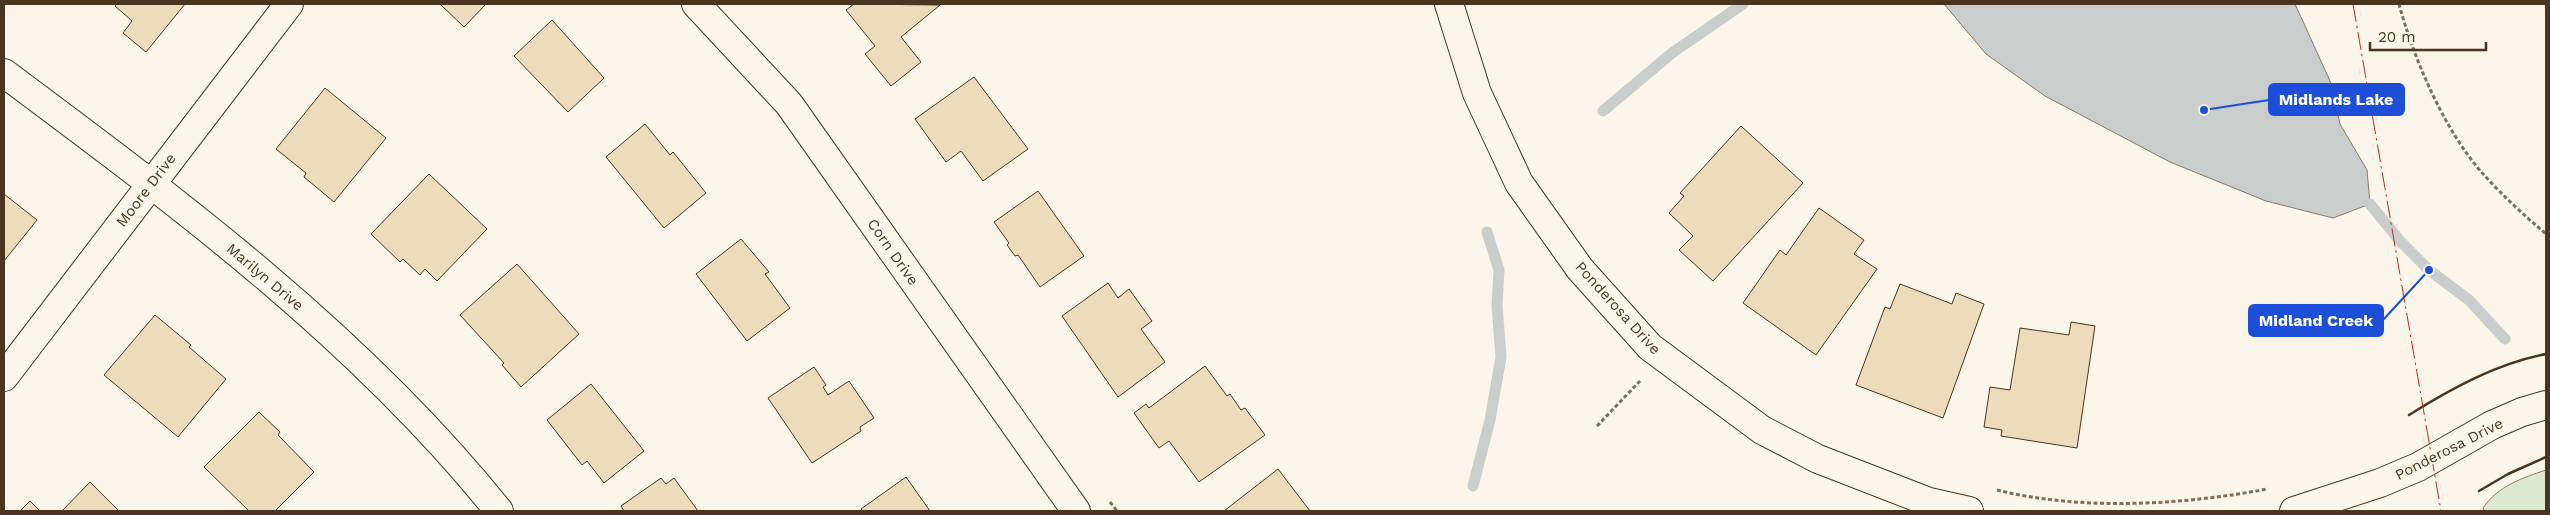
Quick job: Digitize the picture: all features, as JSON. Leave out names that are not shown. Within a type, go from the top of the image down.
[{"type":"street","name":"Moore Drive","points":[[4,377],[74,288],[150,184],[289,4]]},
{"type":"street","name":"Corn Drive","points":[[696,4],[789,104],[1076,511]]},
{"type":"street","name":"Ponderosa Drive","points":[[1449,4],[1476,93],[1519,182],[1580,269],[1650,347],[1762,430],[1818,459],[1929,502],[1969,511]]},
{"type":"street","name":"Marilyn Drive","points":[[4,73],[252,264],[348,348],[499,511]]},
{"type":"street","name":"Ponderosa Drive","points":[[2294,511],[2380,484],[2418,467],[2492,425],[2522,412],[2546,405]]},
{"type":"path","points":[[2399,4],[2420,69],[2458,139],[2484,176],[2546,234]]},
{"type":"path","points":[[1993,489],[2058,499],[2110,503],[2200,499],[2275,487]]},
{"type":"green space","points":[[2546,470],[2546,511],[2484,511],[2483,508],[2489,500],[2503,488]]},
{"type":"shaded area","points":[[1944,4],[2295,4],[2330,81],[2340,124],[2367,170],[2370,204],[2333,218],[2266,201],[2170,162],[2045,96],[1986,54]]},
{"type":"building","points":[[117,4],[185,4],[146,52],[123,33],[132,21],[115,6]]},
{"type":"building","points":[[440,4],[486,4],[464,27]]},
{"type":"building","points":[[854,4],[940,5],[901,37],[921,62],[891,86],[865,54],[875,46],[846,10]]},
{"type":"building","points":[[552,20],[604,78],[568,112],[514,56]]},
{"type":"building","points":[[974,77],[1028,149],[983,181],[961,151],[946,162],[915,119]]},
{"type":"building","points":[[325,88],[386,138],[334,202],[304,177],[306,173],[276,149]]},
{"type":"building","points":[[645,124],[670,155],[673,152],[706,193],[664,228],[606,157]]},
{"type":"building","points":[[1741,126],[1803,183],[1713,281],[1679,250],[1693,236],[1669,213],[1684,196],[1680,193]]},
{"type":"building","points":[[429,174],[487,229],[437,281],[425,269],[420,275],[403,259],[400,262],[371,234]]},
{"type":"building","points":[[1038,191],[1084,256],[1040,287],[1018,255],[1015,256],[1007,245],[1009,243],[994,222]]},
{"type":"building","points":[[4,194],[37,220],[4,261]]},
{"type":"building","points":[[1819,208],[1864,240],[1854,254],[1877,269],[1816,355],[1743,303],[1780,250],[1786,255]]},
{"type":"building","points":[[741,239],[769,272],[765,274],[790,308],[747,341],[696,274]]},
{"type":"building","points":[[517,264],[579,334],[521,387],[502,365],[504,363],[460,315]]},
{"type":"building","points":[[1108,283],[1118,298],[1129,289],[1152,321],[1141,329],[1165,362],[1118,397],[1062,316]]},
{"type":"building","points":[[1900,284],[1952,304],[1956,293],[1984,304],[1943,418],[1856,385],[1885,307],[1890,309]]},
{"type":"building","points":[[155,315],[191,345],[189,347],[226,379],[178,437],[104,375]]},
{"type":"building","points":[[2071,322],[2095,326],[2077,448],[2001,436],[2002,430],[1984,427],[1990,387],[2010,390],[2020,328],[2069,335]]},
{"type":"building","points":[[1205,366],[1227,396],[1230,394],[1241,410],[1245,408],[1265,435],[1199,482],[1169,441],[1159,448],[1134,413],[1146,404],[1149,408]]},
{"type":"building","points":[[814,367],[826,385],[823,387],[828,395],[849,381],[874,418],[860,427],[861,431],[812,463],[768,398]]},
{"type":"building","points":[[591,384],[644,451],[604,483],[587,461],[582,465],[547,420]]},
{"type":"building","points":[[259,412],[280,432],[278,435],[314,472],[275,511],[249,511],[204,467]]},
{"type":"building","points":[[1278,469],[1310,511],[1224,511]]},
{"type":"building","points":[[906,477],[930,511],[863,511],[861,509]]},
{"type":"building","points":[[661,478],[666,484],[674,478],[698,511],[624,511],[621,506]]},
{"type":"building","points":[[90,482],[119,511],[62,511]]},
{"type":"building","points":[[30,501],[40,511],[20,511]]},
{"type":"waterway","points":[[1603,111],[1672,53],[1743,4]]},
{"type":"waterway","points":[[2370,204],[2400,241],[2429,270],[2469,300],[2505,339]]},
{"type":"waterway","points":[[1473,486],[1490,420],[1501,357],[1497,305],[1499,270],[1487,232]]},
{"type":"wall","points":[[2409,415],[2475,378],[2510,364],[2546,354]]},
{"type":"wall","points":[[2479,491],[2508,474],[2546,457]]},
{"type":"power","points":[[2353,4],[2441,511]]},
{"type":"place","name":"Midlands Lake","points":[[2204,110]]},
{"type":"place","name":"Midland Creek","points":[[2429,270]]}]
